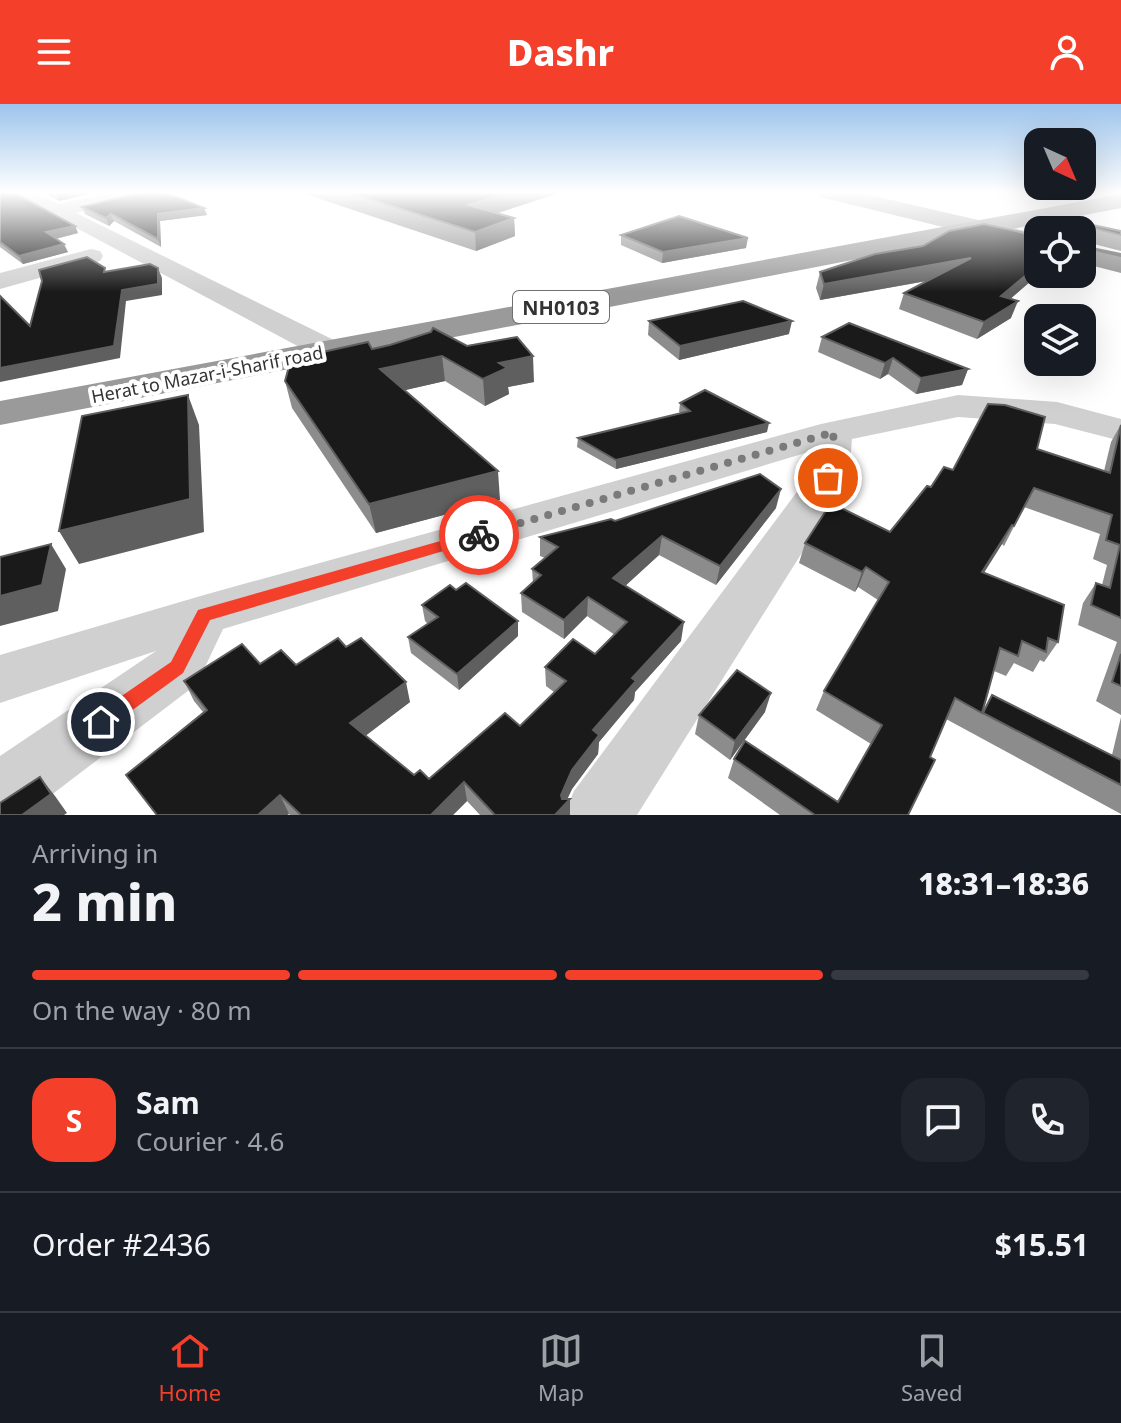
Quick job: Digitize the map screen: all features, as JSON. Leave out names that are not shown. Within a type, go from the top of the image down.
[{"type":"highway","name":"Herat to Mazar-i-Sharif road","points":[[0,413],[990,225]]},
{"type":"main road","points":[[963,225],[1024,239]]},
{"type":"street","points":[[86,225],[331,351]]},
{"type":"street","points":[[0,281],[126,247]]},
{"type":"street","points":[[0,679],[204,615],[834,432],[958,406],[1057,413],[1121,430]]},
{"type":"street","points":[[598,815],[828,478],[834,432]]},
{"type":"street","points":[[0,794],[177,667],[204,615]]},
{"type":"building","points":[[0,225],[75,226],[46,232],[64,244],[19,256],[0,242]]},
{"type":"building","points":[[132,225],[158,225],[158,239]]},
{"type":"building","points":[[453,225],[494,225],[475,232]]},
{"type":"building","points":[[651,225],[708,225],[748,238],[663,252],[621,235]]},
{"type":"building","points":[[978,225],[1024,233],[1024,277],[1001,296],[1018,301],[984,322],[904,293],[971,258],[824,284],[820,272],[875,254],[923,246],[949,231]]},
{"type":"building","points":[[1096,226],[1121,231],[1121,235],[1096,229]]},
{"type":"building","points":[[1096,249],[1121,254],[1096,250]]},
{"type":"building","points":[[87,257],[105,268],[104,272],[150,264],[158,268],[158,284],[122,290],[114,346],[0,368],[0,296],[30,326],[42,281],[39,270]]},
{"type":"building","points":[[743,301],[792,321],[680,346],[649,321]]},
{"type":"building","points":[[849,323],[968,369],[921,378],[893,358],[885,363],[822,337]]},
{"type":"building","points":[[433,328],[467,346],[517,337],[533,356],[499,363],[507,368],[483,379],[442,356],[380,369],[498,471],[369,504],[285,381],[291,359],[368,342],[372,349],[431,332]]},
{"type":"building","points":[[705,390],[769,423],[616,460],[578,438],[690,411],[680,403]]},
{"type":"building","points":[[188,395],[190,499],[59,531],[82,416]]},
{"type":"building","points":[[988,404],[1005,405],[1045,417],[1037,449],[1110,473],[1121,425],[1121,618],[1091,605],[1096,583],[1110,588],[1120,545],[1106,540],[1112,515],[1034,488],[1014,526],[982,572],[1064,605],[1058,642],[1048,638],[1046,652],[1022,641],[1018,656],[1000,648],[982,713],[955,698],[930,757],[935,760],[908,815],[815,815],[734,759],[745,741],[838,802],[882,725],[824,691],[889,582],[866,567],[862,572],[805,543],[831,503],[890,532],[927,486],[931,487],[944,467],[953,470]]},
{"type":"building","points":[[760,474],[781,489],[720,566],[662,536],[613,578],[684,622],[632,678],[636,681],[593,730],[599,735],[572,770],[561,795],[562,799],[570,799],[555,815],[495,815],[464,782],[431,815],[301,815],[280,795],[258,815],[157,815],[126,775],[207,710],[184,681],[242,644],[260,664],[281,650],[296,665],[338,638],[346,647],[361,638],[406,682],[350,723],[414,775],[420,770],[429,779],[505,713],[520,726],[566,681],[545,667],[573,639],[595,654],[627,622],[588,597],[564,620],[521,593],[541,575],[532,569],[558,547],[540,537],[611,519],[615,521]]},
{"type":"building","points":[[51,544],[42,585],[0,596],[0,557]]},
{"type":"building","points":[[466,583],[518,621],[457,674],[408,637],[438,617],[422,605],[450,585],[456,590]]},
{"type":"building","points":[[1121,654],[1121,686],[1112,682]]},
{"type":"building","points":[[737,670],[771,693],[735,741],[699,715]]},
{"type":"building","points":[[992,695],[1121,760],[1121,785],[983,713]]},
{"type":"building","points":[[40,777],[51,794],[22,815],[0,815],[0,803]]},
{"type":"way so far","points":[[479,535],[834,432],[828,478]]},
{"type":"route","points":[[101,722],[177,667],[204,615],[479,535]]}]
